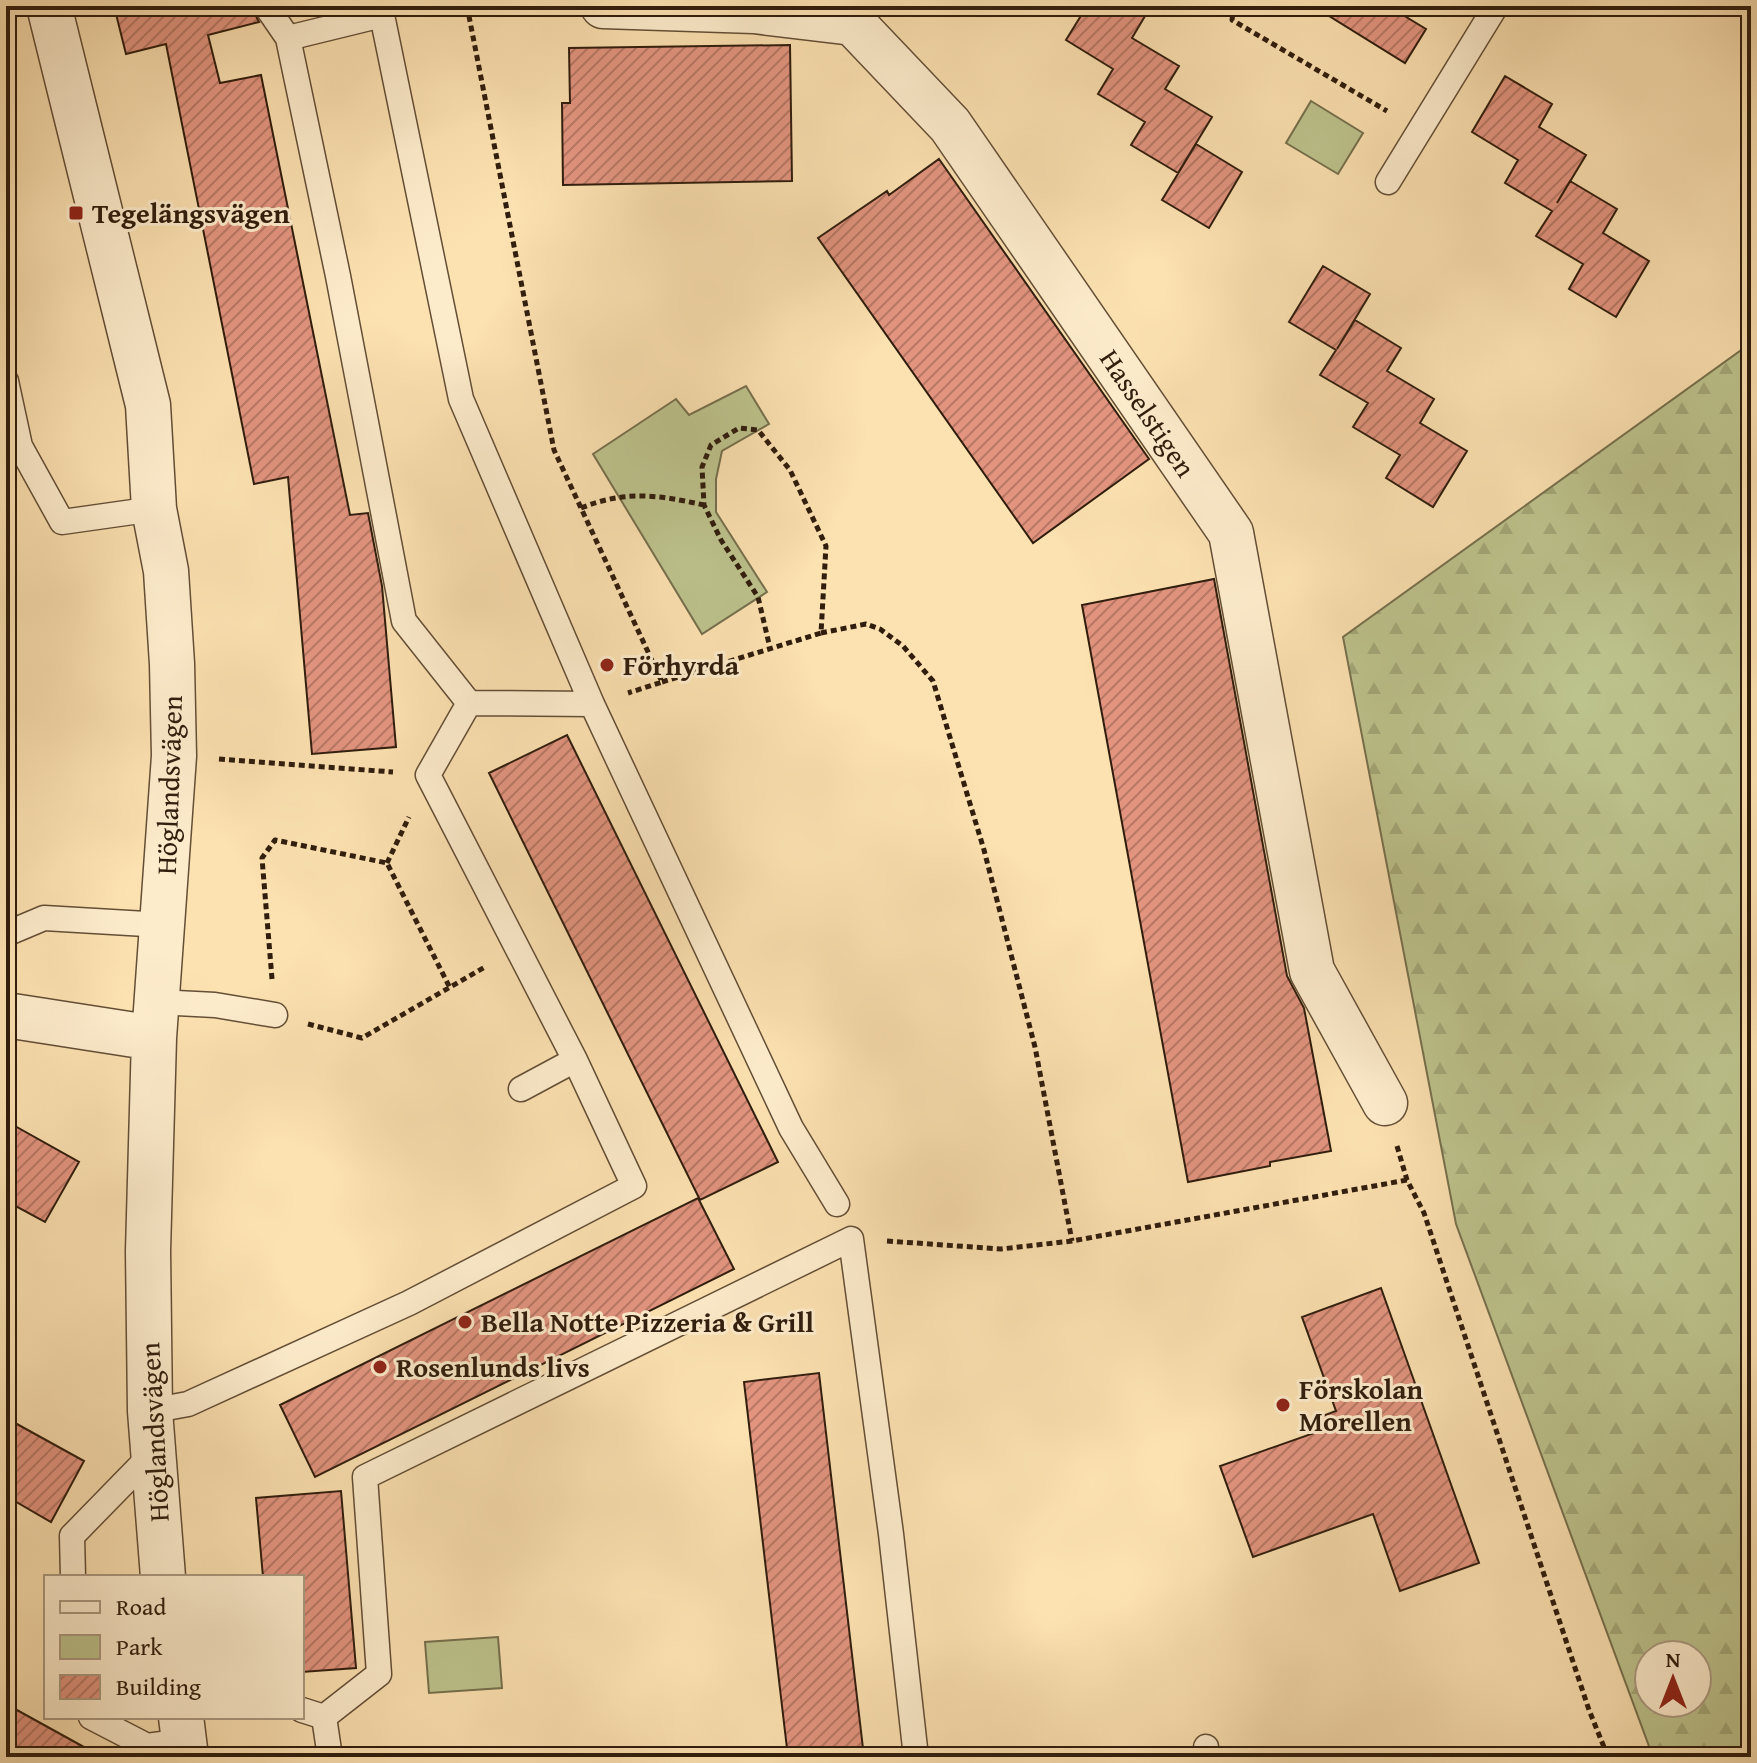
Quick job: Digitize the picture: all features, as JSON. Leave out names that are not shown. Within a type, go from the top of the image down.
[{"type":"street","name":"Höglandsvägen","points":[[49,6],[148,405],[154,509],[166,571],[174,756],[155,1020],[148,1251],[151,1432],[163,1575]]},
{"type":"street","name":"Hasselstigen","points":[[603,6],[754,11],[853,23],[950,125],[1231,533],[1312,971],[1385,1103]]},
{"type":"street","points":[[6,1015],[155,1020]]},
{"type":"lane","points":[[266,6],[288,38],[338,276],[404,621],[469,703]]},
{"type":"lane","points":[[1388,182],[1496,6]]},
{"type":"lane","points":[[288,38],[383,10],[461,399],[592,704],[791,1128],[837,1204]]},
{"type":"lane","points":[[6,381],[20,446],[62,522],[154,509]]},
{"type":"lane","points":[[469,703],[592,704]]},
{"type":"lane","points":[[73,1575],[72,1536],[151,1432],[188,1404],[409,1303],[634,1186],[575,1060],[428,775],[469,703]]},
{"type":"lane","points":[[6,934],[44,918],[163,925]]},
{"type":"lane","points":[[155,1020],[215,1005],[275,1015]]},
{"type":"lane","points":[[521,1089],[575,1060]]},
{"type":"lane","points":[[330,1757],[313,1714],[379,1674],[365,1477],[851,1239],[891,1534],[916,1757]]},
{"type":"lane","points":[[100,1719],[172,1736]]},
{"type":"path","points":[[467,6],[554,450],[662,682]]},
{"type":"path","points":[[1234,6],[1232,20],[1419,130]]},
{"type":"path","points":[[770,648],[758,597],[721,540],[704,505],[702,467],[711,445],[739,428],[758,430],[790,470],[826,546],[821,633]]},
{"type":"path","points":[[581,508],[618,495],[661,495],[704,505]]},
{"type":"path","points":[[592,704],[821,633],[866,624],[880,629],[903,646],[933,681],[984,850],[1035,1047],[1072,1241]]},
{"type":"path","points":[[174,756],[428,775]]},
{"type":"path","points":[[450,988],[387,863],[275,840],[262,858],[275,1015],[362,1038],[450,988],[518,949]]},
{"type":"path","points":[[1385,1103],[1407,1180],[1424,1213],[1584,1695],[1608,1757]]},
{"type":"path","points":[[851,1239],[1001,1249],[1072,1241],[1407,1180]]},
{"type":"green space","points":[[1311,101],[1363,133],[1338,174],[1286,143]]},
{"type":"green space","points":[[1751,343],[1751,1757],[1653,1757],[1639,1719],[1713,1719],[1713,1639],[1633,1639],[1633,1703],[1456,1224],[1343,637]]},
{"type":"green space","points":[[746,386],[769,424],[722,451],[716,479],[716,512],[767,592],[702,634],[593,454],[676,399],[689,415]]},
{"type":"green space","points":[[498,1637],[502,1688],[429,1693],[425,1642]]},
{"type":"building","points":[[114,6],[251,6],[259,22],[208,35],[220,83],[261,75],[350,515],[368,513],[382,586],[396,747],[312,754],[288,477],[254,484],[166,44],[126,54]]},
{"type":"building","points":[[1087,6],[1151,6],[1132,38],[1179,66],[1165,89],[1212,117],[1178,173],[1131,145],[1145,122],[1098,94],[1113,69],[1066,40]]},
{"type":"building","points":[[1313,6],[1388,6],[1426,29],[1405,63]]},
{"type":"building","points":[[790,45],[792,181],[563,185],[562,103],[570,103],[569,48]]},
{"type":"building","points":[[1505,76],[1552,104],[1539,127],[1586,155],[1570,181],[1617,209],[1603,233],[1649,261],[1616,317],[1569,289],[1583,264],[1536,236],[1552,211],[1505,183],[1518,160],[1472,132]]},
{"type":"building","points":[[1196,144],[1242,172],[1209,228],[1162,200]]},
{"type":"building","points":[[939,159],[1149,459],[1033,543],[818,238],[887,191],[889,195]]},
{"type":"building","points":[[1323,266],[1370,294],[1337,349],[1355,320],[1401,348],[1387,371],[1434,399],[1420,423],[1467,451],[1433,507],[1386,478],[1400,455],[1353,427],[1368,403],[1320,375],[1336,350],[1289,322]]},
{"type":"building","points":[[1214,579],[1287,976],[1304,1008],[1331,1151],[1188,1182],[1082,605]]},
{"type":"building","points":[[567,735],[778,1162],[700,1200],[489,773]]},
{"type":"building","points":[[6,1121],[79,1162],[45,1222],[6,1201]]},
{"type":"building","points":[[698,1198],[734,1269],[315,1477],[280,1405]]},
{"type":"building","points":[[1381,1288],[1479,1563],[1400,1591],[1373,1514],[1253,1557],[1220,1466],[1317,1432],[1312,1420],[1336,1411],[1302,1317]]},
{"type":"building","points":[[819,1373],[864,1757],[788,1757],[744,1382]]},
{"type":"building","points":[[6,1418],[84,1461],[51,1522],[6,1496]]},
{"type":"building","points":[[341,1491],[356,1668],[304,1672],[304,1575],[263,1575],[256,1498]]},
{"type":"building","points":[[6,1704],[102,1757],[6,1757]]},
{"type":"place","name":"Tegelängsvägen","points":[[76,213]]},
{"type":"place","name":"Förhyrda","points":[[607,665]]},
{"type":"place","name":"Bella Notte Pizzeria & Grill","points":[[465,1322]]},
{"type":"place","name":"Rosenlunds livs","points":[[380,1367]]},
{"type":"place","name":"Förskolan Morellen","points":[[1283,1405]]}]
